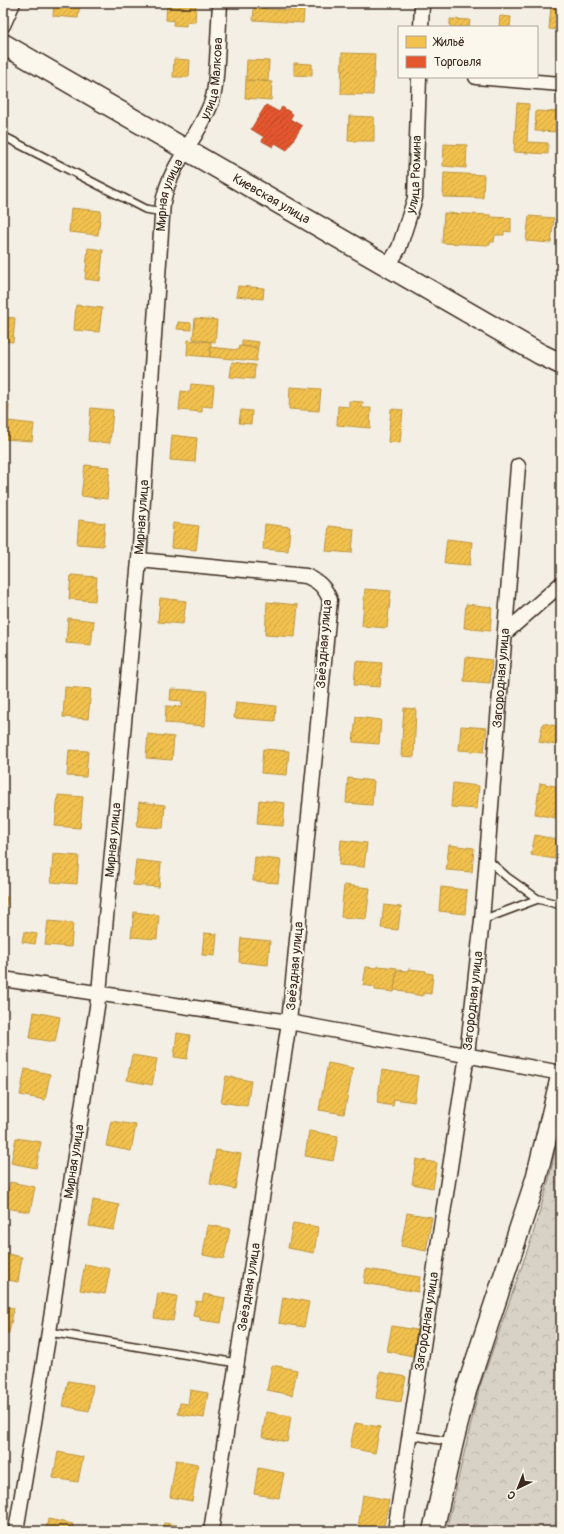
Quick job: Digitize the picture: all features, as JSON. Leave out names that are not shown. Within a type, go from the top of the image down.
[{"type":"main road","name":"Киевская улица","points":[[3,44],[553,361]]},
{"type":"main road","points":[[433,1531],[452,1442],[466,1390],[536,1179],[561,1077]]},
{"type":"street","points":[[3,25],[13,3]]},
{"type":"street","name":"улица Малкова","points":[[187,149],[205,118],[213,99],[216,77],[220,3]]},
{"type":"street","points":[[421,26],[422,3]]},
{"type":"street","name":"улица Рюмина","points":[[388,266],[398,248],[415,198],[419,78]]},
{"type":"street","points":[[488,78],[561,84]]},
{"type":"street","name":"Мирная улица","points":[[16,1531],[49,1332],[99,993],[139,560],[163,212],[166,188],[172,174],[187,149]]},
{"type":"street","name":"Загородная улица","points":[[395,1531],[467,1055],[488,860],[518,466]]},
{"type":"street","name":"Звёздная улица","points":[[139,560],[306,576],[315,580],[322,586],[327,592],[330,600],[289,1022],[211,1531]]},
{"type":"street","points":[[505,633],[561,584]]},
{"type":"street","points":[[3,979],[289,1022],[561,1073]]},
{"type":"lane","points":[[3,136],[145,209],[163,212]]},
{"type":"lane","points":[[488,860],[507,877],[538,899],[561,905]]},
{"type":"lane","points":[[482,920],[538,899]]},
{"type":"lane","points":[[49,1332],[237,1363]]},
{"type":"lane","points":[[409,1435],[452,1442]]},
{"type":"green space","points":[[561,1125],[561,1531],[446,1531],[479,1389],[532,1237],[548,1183]]},
{"type":"building: Жильё","points":[[54,3],[80,3],[78,18],[53,16]]},
{"type":"building: Жильё","points":[[167,3],[196,3],[195,22],[186,22],[186,26],[173,25],[174,21],[166,20]]},
{"type":"building: Жильё","points":[[551,5],[561,6],[561,30],[549,29]]},
{"type":"building: Жильё","points":[[254,8],[304,11],[303,23],[253,20]]},
{"type":"building: Жильё","points":[[500,16],[511,17],[510,26],[499,26]]},
{"type":"building: Жильё","points":[[450,19],[470,20],[469,26],[450,26]]},
{"type":"building: Жильё","points":[[342,53],[375,54],[373,95],[341,94]]},
{"type":"building: Жильё","points":[[174,59],[190,60],[189,77],[173,77]]},
{"type":"building: Жильё","points":[[247,60],[269,61],[268,81],[246,80]]},
{"type":"building: Жильё","points":[[294,63],[312,64],[312,76],[294,75]]},
{"type":"building: Жильё","points":[[246,80],[272,82],[271,100],[245,98]]},
{"type":"building: Жильё","points":[[517,103],[529,104],[527,142],[548,143],[548,154],[514,152]]},
{"type":"building: Жильё","points":[[536,111],[561,112],[561,132],[535,131]]},
{"type":"building: Жильё","points":[[349,116],[374,117],[374,141],[348,141]]},
{"type":"building: Жильё","points":[[444,144],[467,145],[466,168],[443,166]]},
{"type":"building: Жильё","points":[[444,173],[484,175],[483,198],[443,197]]},
{"type":"building: Жильё","points":[[71,208],[101,211],[98,235],[69,232]]},
{"type":"building: Жильё","points":[[444,213],[491,215],[491,217],[511,218],[511,232],[504,231],[504,235],[495,235],[494,242],[490,242],[490,245],[442,243]]},
{"type":"building: Жильё","points":[[529,216],[554,218],[551,243],[526,241]]},
{"type":"building: Жильё","points":[[88,248],[103,250],[100,281],[85,279]]},
{"type":"building: Жильё","points":[[238,286],[264,288],[263,299],[236,296]]},
{"type":"building: Жильё","points":[[76,305],[102,308],[99,332],[74,330]]},
{"type":"building: Жильё","points":[[3,317],[15,318],[13,342],[3,341]]},
{"type":"building: Жильё","points":[[195,318],[217,320],[215,342],[193,339]]},
{"type":"building: Жильё","points":[[178,322],[191,323],[191,330],[177,329]]},
{"type":"building: Жильё","points":[[188,340],[211,342],[210,357],[187,355]]},
{"type":"building: Жильё","points":[[242,340],[259,342],[258,347],[242,346]]},
{"type":"building: Жильё","points":[[239,346],[258,348],[256,361],[210,357],[210,347],[238,350]]},
{"type":"building: Жильё","points":[[232,362],[255,365],[254,379],[230,377]]},
{"type":"building: Жильё","points":[[191,384],[214,386],[212,407],[202,406],[202,412],[179,410],[181,391],[190,392]]},
{"type":"building: Жильё","points":[[290,387],[321,389],[319,411],[289,409]]},
{"type":"building: Жильё","points":[[349,401],[363,402],[362,408],[371,408],[370,428],[337,425],[338,406],[349,407]]},
{"type":"building: Жильё","points":[[3,403],[9,404],[8,421],[34,424],[32,441],[3,439]]},
{"type":"building: Жильё","points":[[91,408],[113,410],[110,443],[88,441]]},
{"type":"building: Жильё","points":[[391,409],[403,410],[400,443],[388,442]]},
{"type":"building: Жильё","points":[[241,410],[252,411],[251,424],[239,423]]},
{"type":"building: Жильё","points":[[172,435],[197,438],[195,462],[170,460]]},
{"type":"building: Жильё","points":[[85,465],[110,467],[107,499],[81,496]]},
{"type":"building: Жильё","points":[[79,520],[105,523],[103,546],[77,544]]},
{"type":"building: Жильё","points":[[173,523],[199,526],[196,550],[171,548]]},
{"type":"building: Жильё","points":[[265,524],[290,527],[288,551],[263,549]]},
{"type":"building: Жильё","points":[[329,526],[354,529],[352,553],[326,551]]},
{"type":"building: Жильё","points":[[447,539],[472,542],[470,565],[444,563]]},
{"type":"building: Жильё","points":[[71,575],[97,577],[95,601],[69,599]]},
{"type":"building: Жильё","points":[[365,589],[391,591],[387,628],[362,626]]},
{"type":"building: Жильё","points":[[160,598],[186,601],[183,624],[158,622]]},
{"type":"building: Жильё","points":[[267,602],[298,605],[295,637],[265,635]]},
{"type":"building: Жильё","points":[[466,604],[492,607],[490,631],[464,628]]},
{"type":"building: Жильё","points":[[68,618],[94,621],[91,645],[66,643]]},
{"type":"building: Жильё","points":[[466,657],[492,660],[490,683],[464,681]]},
{"type":"building: Жильё","points":[[356,661],[382,663],[380,687],[354,685]]},
{"type":"building: Жильё","points":[[65,687],[91,689],[88,719],[63,717]]},
{"type":"building: Жильё","points":[[171,689],[207,691],[205,726],[165,723],[166,706],[182,707],[182,701],[170,700]]},
{"type":"building: Жильё","points":[[236,702],[276,706],[275,721],[234,718]]},
{"type":"building: Жильё","points":[[404,708],[416,709],[414,757],[401,756]]},
{"type":"building: Жильё","points":[[356,717],[381,720],[379,744],[353,742]]},
{"type":"building: Жильё","points":[[543,723],[561,727],[561,746],[539,742]]},
{"type":"building: Жильё","points":[[461,726],[487,728],[484,752],[459,750]]},
{"type":"building: Жильё","points":[[148,734],[174,737],[172,760],[146,758]]},
{"type":"building: Жильё","points":[[263,749],[289,751],[287,775],[261,773]]},
{"type":"building: Жильё","points":[[69,750],[88,751],[86,777],[67,776]]},
{"type":"building: Жильё","points":[[348,778],[374,781],[372,805],[346,803]]},
{"type":"building: Жильё","points":[[453,783],[479,786],[477,809],[451,807]]},
{"type":"building: Жильё","points":[[540,783],[560,787],[555,818],[535,814]]},
{"type":"building: Жильё","points":[[58,795],[83,797],[80,828],[55,826]]},
{"type":"building: Жильё","points":[[259,800],[285,803],[283,826],[257,824]]},
{"type":"building: Жильё","points":[[139,802],[165,805],[163,828],[137,826]]},
{"type":"building: Жильё","points":[[535,835],[559,840],[555,859],[531,855]]},
{"type":"building: Жильё","points":[[341,840],[367,843],[364,867],[339,865]]},
{"type":"building: Жильё","points":[[449,845],[474,848],[472,872],[446,870]]},
{"type":"building: Жильё","points":[[53,854],[79,856],[77,884],[51,882]]},
{"type":"building: Жильё","points":[[255,857],[281,860],[278,883],[253,881]]},
{"type":"building: Жильё","points":[[136,860],[161,863],[159,887],[133,885]]},
{"type":"building: Жильё","points":[[344,885],[370,888],[366,919],[341,917]]},
{"type":"building: Жильё","points":[[441,887],[467,890],[465,914],[439,911]]},
{"type":"building: Жильё","points":[[3,896],[7,897],[3,931]]},
{"type":"building: Жильё","points":[[384,905],[401,907],[398,930],[381,928]]},
{"type":"building: Жильё","points":[[134,912],[159,915],[157,939],[131,937]]},
{"type":"building: Жильё","points":[[48,921],[73,923],[71,947],[45,945]]},
{"type":"building: Жильё","points":[[24,932],[37,934],[35,944],[22,942]]},
{"type":"building: Жильё","points":[[204,933],[217,934],[215,956],[202,955]]},
{"type":"building: Жильё","points":[[241,938],[270,941],[268,965],[239,962]]},
{"type":"building: Жильё","points":[[378,966],[397,968],[394,992],[375,990],[375,987],[363,985],[366,967],[378,968]]},
{"type":"building: Жильё","points":[[408,969],[426,971],[426,973],[433,974],[431,994],[423,993],[423,996],[405,993],[405,991],[394,990],[397,970],[408,971]]},
{"type":"building: Жильё","points":[[34,1012],[60,1017],[55,1042],[30,1038]]},
{"type":"building: Жильё","points":[[177,1033],[190,1035],[187,1059],[174,1057]]},
{"type":"building: Жильё","points":[[132,1055],[157,1059],[152,1085],[127,1080]]},
{"type":"building: Жильё","points":[[328,1063],[353,1068],[344,1114],[319,1110]]},
{"type":"building: Жильё","points":[[25,1069],[50,1074],[45,1100],[20,1095]]},
{"type":"building: Жильё","points":[[382,1070],[418,1076],[414,1102],[394,1099],[393,1106],[377,1103]]},
{"type":"building: Жильё","points":[[226,1076],[251,1081],[247,1106],[221,1102]]},
{"type":"building: Жильё","points":[[111,1121],[136,1125],[131,1151],[106,1146]]},
{"type":"building: Жильё","points":[[309,1131],[338,1136],[333,1161],[305,1156]]},
{"type":"building: Жильё","points":[[16,1138],[41,1142],[36,1168],[11,1163]]},
{"type":"building: Жильё","points":[[216,1150],[241,1154],[235,1189],[210,1184]]},
{"type":"building: Жильё","points":[[416,1159],[437,1163],[433,1188],[412,1184]]},
{"type":"building: Жильё","points":[[10,1182],[35,1187],[30,1212],[5,1208]]},
{"type":"building: Жильё","points":[[93,1200],[119,1205],[114,1230],[89,1226]]},
{"type":"building: Жильё","points":[[407,1213],[432,1217],[426,1251],[401,1246]]},
{"type":"building: Жильё","points":[[293,1223],[318,1227],[314,1253],[288,1248]]},
{"type":"building: Жильё","points":[[208,1225],[230,1229],[224,1259],[203,1255]]},
{"type":"building: Жильё","points":[[3,1253],[22,1257],[18,1282],[3,1279]]},
{"type":"building: Жильё","points":[[85,1264],[110,1269],[105,1294],[80,1290]]},
{"type":"building: Жильё","points":[[366,1269],[420,1277],[418,1292],[364,1283]]},
{"type":"building: Жильё","points":[[158,1293],[177,1296],[173,1321],[154,1318]]},
{"type":"building: Жильё","points":[[204,1294],[225,1298],[221,1323],[200,1320],[200,1317],[193,1316],[196,1301],[202,1302]]},
{"type":"building: Жильё","points":[[283,1297],[309,1302],[304,1327],[279,1323]]},
{"type":"building: Жильё","points":[[3,1306],[14,1308],[9,1333],[3,1332]]},
{"type":"building: Жильё","points":[[392,1326],[417,1330],[413,1356],[387,1351]]},
{"type":"building: Жильё","points":[[272,1365],[297,1370],[292,1395],[267,1390]]},
{"type":"building: Жильё","points":[[3,1370],[9,1371],[4,1397],[3,1396]]},
{"type":"building: Жильё","points":[[380,1372],[406,1377],[401,1402],[376,1398]]},
{"type":"building: Жильё","points":[[68,1381],[93,1385],[89,1411],[63,1406]]},
{"type":"building: Жильё","points":[[190,1390],[208,1393],[204,1418],[178,1414],[180,1403],[188,1404]]},
{"type":"building: Жильё","points":[[266,1412],[291,1416],[287,1442],[262,1437]]},
{"type":"building: Жильё","points":[[355,1423],[380,1427],[375,1453],[350,1448]]},
{"type":"building: Жильё","points":[[58,1452],[83,1457],[78,1482],[53,1478]]},
{"type":"building: Жильё","points":[[176,1460],[198,1464],[192,1501],[170,1497]]},
{"type":"building: Жильё","points":[[258,1468],[284,1473],[279,1498],[254,1494]]},
{"type":"building: Жильё","points":[[363,1495],[389,1500],[383,1531],[358,1528]]},
{"type":"building: Жильё","points":[[48,1519],[73,1524],[72,1531],[46,1531]]},
{"type":"building: Жильё","points":[[164,1523],[189,1527],[188,1531],[162,1531]]},
{"type":"building: Торговля","points":[[266,105],[279,112],[282,107],[293,114],[290,119],[302,126],[287,150],[275,143],[273,147],[262,141],[264,137],[251,129]]}]
